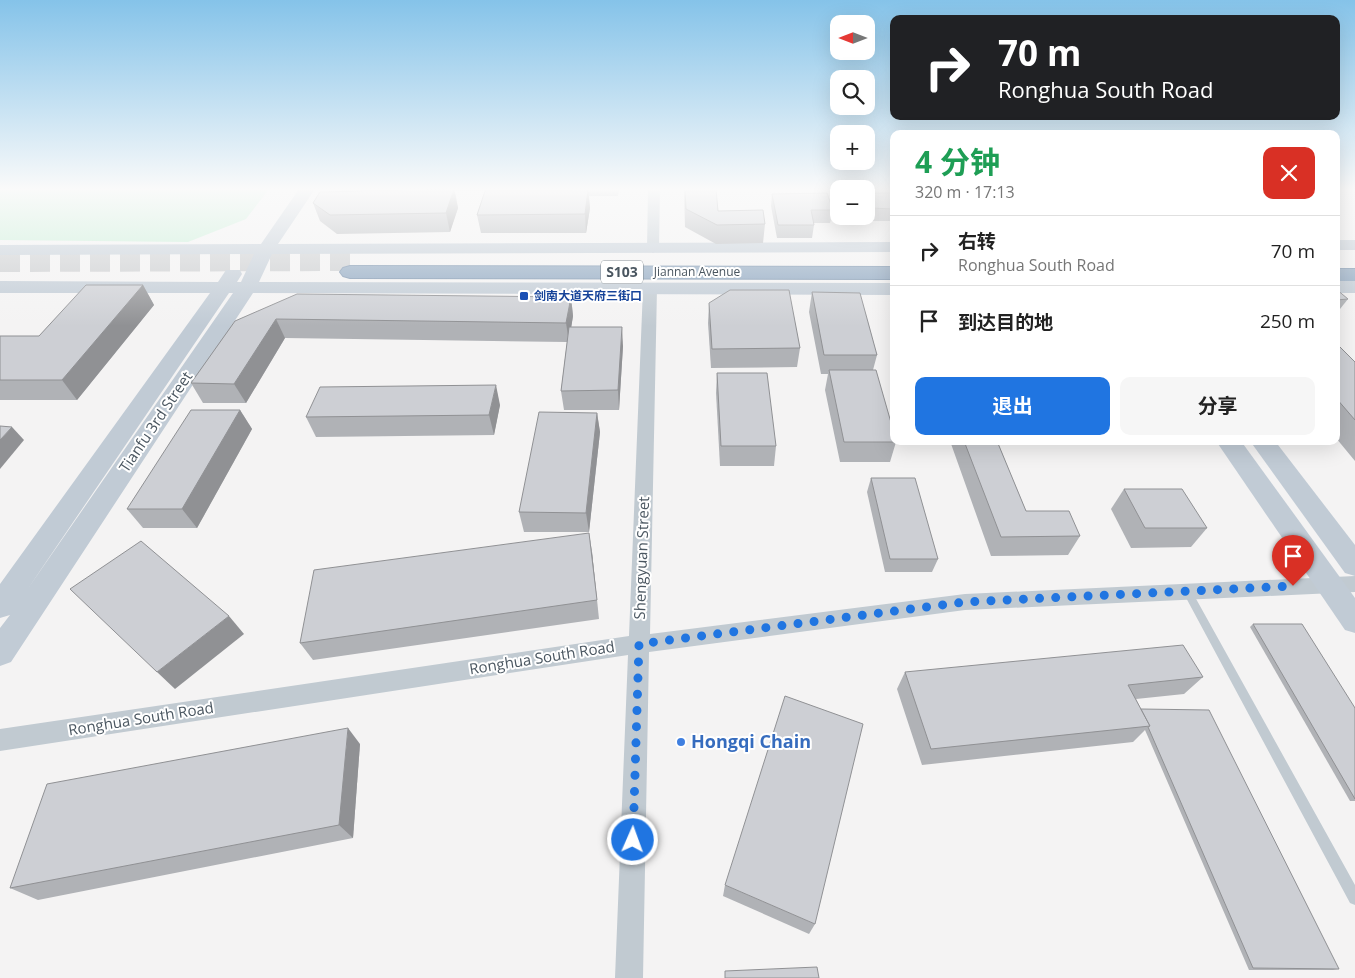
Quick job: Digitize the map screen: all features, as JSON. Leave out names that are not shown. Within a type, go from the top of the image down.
[{"type":"highway","name":"Jiannan Avenue","points":[[350,273],[890,260]]},
{"type":"highway","points":[[1340,260],[1355,260]]},
{"type":"highway","name":"Jiannan Avenue","points":[[350,273],[890,273]]},
{"type":"highway","points":[[1340,275],[1355,275]]},
{"type":"main road","name":"Tianfu 3rd Street","points":[[0,653],[237,286],[265,235]]},
{"type":"main road","name":"Tianfu 3rd Street","points":[[257,249],[269,235]]},
{"type":"main road","points":[[1340,245],[1355,245]]},
{"type":"main road","points":[[0,250],[890,247]]},
{"type":"main road","points":[[350,273],[328,278],[327,268],[344,255],[372,248]]},
{"type":"main road","points":[[0,286],[237,286],[350,273],[650,288],[890,289]]},
{"type":"main road","name":"Tianfu 3rd Street","points":[[0,606],[237,286]]},
{"type":"main road","points":[[1340,287],[1355,286]]},
{"type":"main road","points":[[1231,445],[1355,621]]},
{"type":"main road","points":[[1265,445],[1355,565]]},
{"type":"street","points":[[653,235],[653,249]]},
{"type":"street","name":"Shengyuan Street","points":[[629,978],[650,288]]},
{"type":"street","name":"Ronghua South Road","points":[[0,740],[639,644],[965,602],[1355,584]]},
{"type":"lane","points":[[1187,591],[1355,898]]},
{"type":"green space","points":[[0,235],[207,235],[188,242],[0,240]]},
{"type":"building","points":[[86,285],[143,285],[62,380],[0,380],[0,336],[39,336]]},
{"type":"building","points":[[730,290],[789,290],[800,348],[712,349],[709,303]]},
{"type":"building","points":[[812,292],[860,293],[877,355],[824,355]]},
{"type":"building","points":[[1340,292],[1348,299],[1340,300]]},
{"type":"building","points":[[297,294],[571,297],[566,323],[276,319],[234,384],[191,383],[235,321]]},
{"type":"building","points":[[569,327],[622,327],[618,390],[561,391]]},
{"type":"building","points":[[1340,347],[1355,362],[1355,420],[1340,403]]},
{"type":"building","points":[[829,370],[876,370],[890,419],[890,442],[844,442]]},
{"type":"building","points":[[717,373],[767,373],[776,446],[721,446]]},
{"type":"building","points":[[496,385],[489,415],[306,417],[320,387]]},
{"type":"building","points":[[191,410],[240,410],[182,509],[127,509]]},
{"type":"building","points":[[539,412],[597,413],[586,513],[519,512]]},
{"type":"building","points":[[0,426],[12,427],[0,440]]},
{"type":"building","points":[[966,445],[999,445],[1026,511],[1069,511],[1080,536],[1001,537]]},
{"type":"building","points":[[871,478],[915,478],[938,559],[890,559]]},
{"type":"building","points":[[1124,489],[1182,489],[1207,528],[1145,528]]},
{"type":"building","points":[[589,533],[597,600],[300,643],[314,570]]},
{"type":"building","points":[[141,541],[229,616],[157,672],[70,589]]},
{"type":"building","points":[[1253,624],[1302,624],[1355,708],[1355,799]]},
{"type":"building","points":[[1183,645],[1203,677],[1128,685],[1150,726],[931,749],[905,672]]},
{"type":"building","points":[[785,696],[863,724],[815,924],[725,885]]},
{"type":"building","points":[[1141,709],[1209,710],[1339,969],[1253,968],[1148,727],[1150,726]]},
{"type":"building","points":[[348,728],[339,825],[10,888],[47,784]]},
{"type":"building","points":[[817,967],[819,978],[725,978],[725,971]]},
{"type":"tunnel","points":[[0,262],[352,261]]},
{"type":"place","name":"剑南大道天府三街口","points":[[524,296]]},
{"type":"place","name":"Hongqi Chain","points":[[681,742]]},
{"type":"route","points":[[633,840],[639,644],[965,602],[1293,586]]}]
